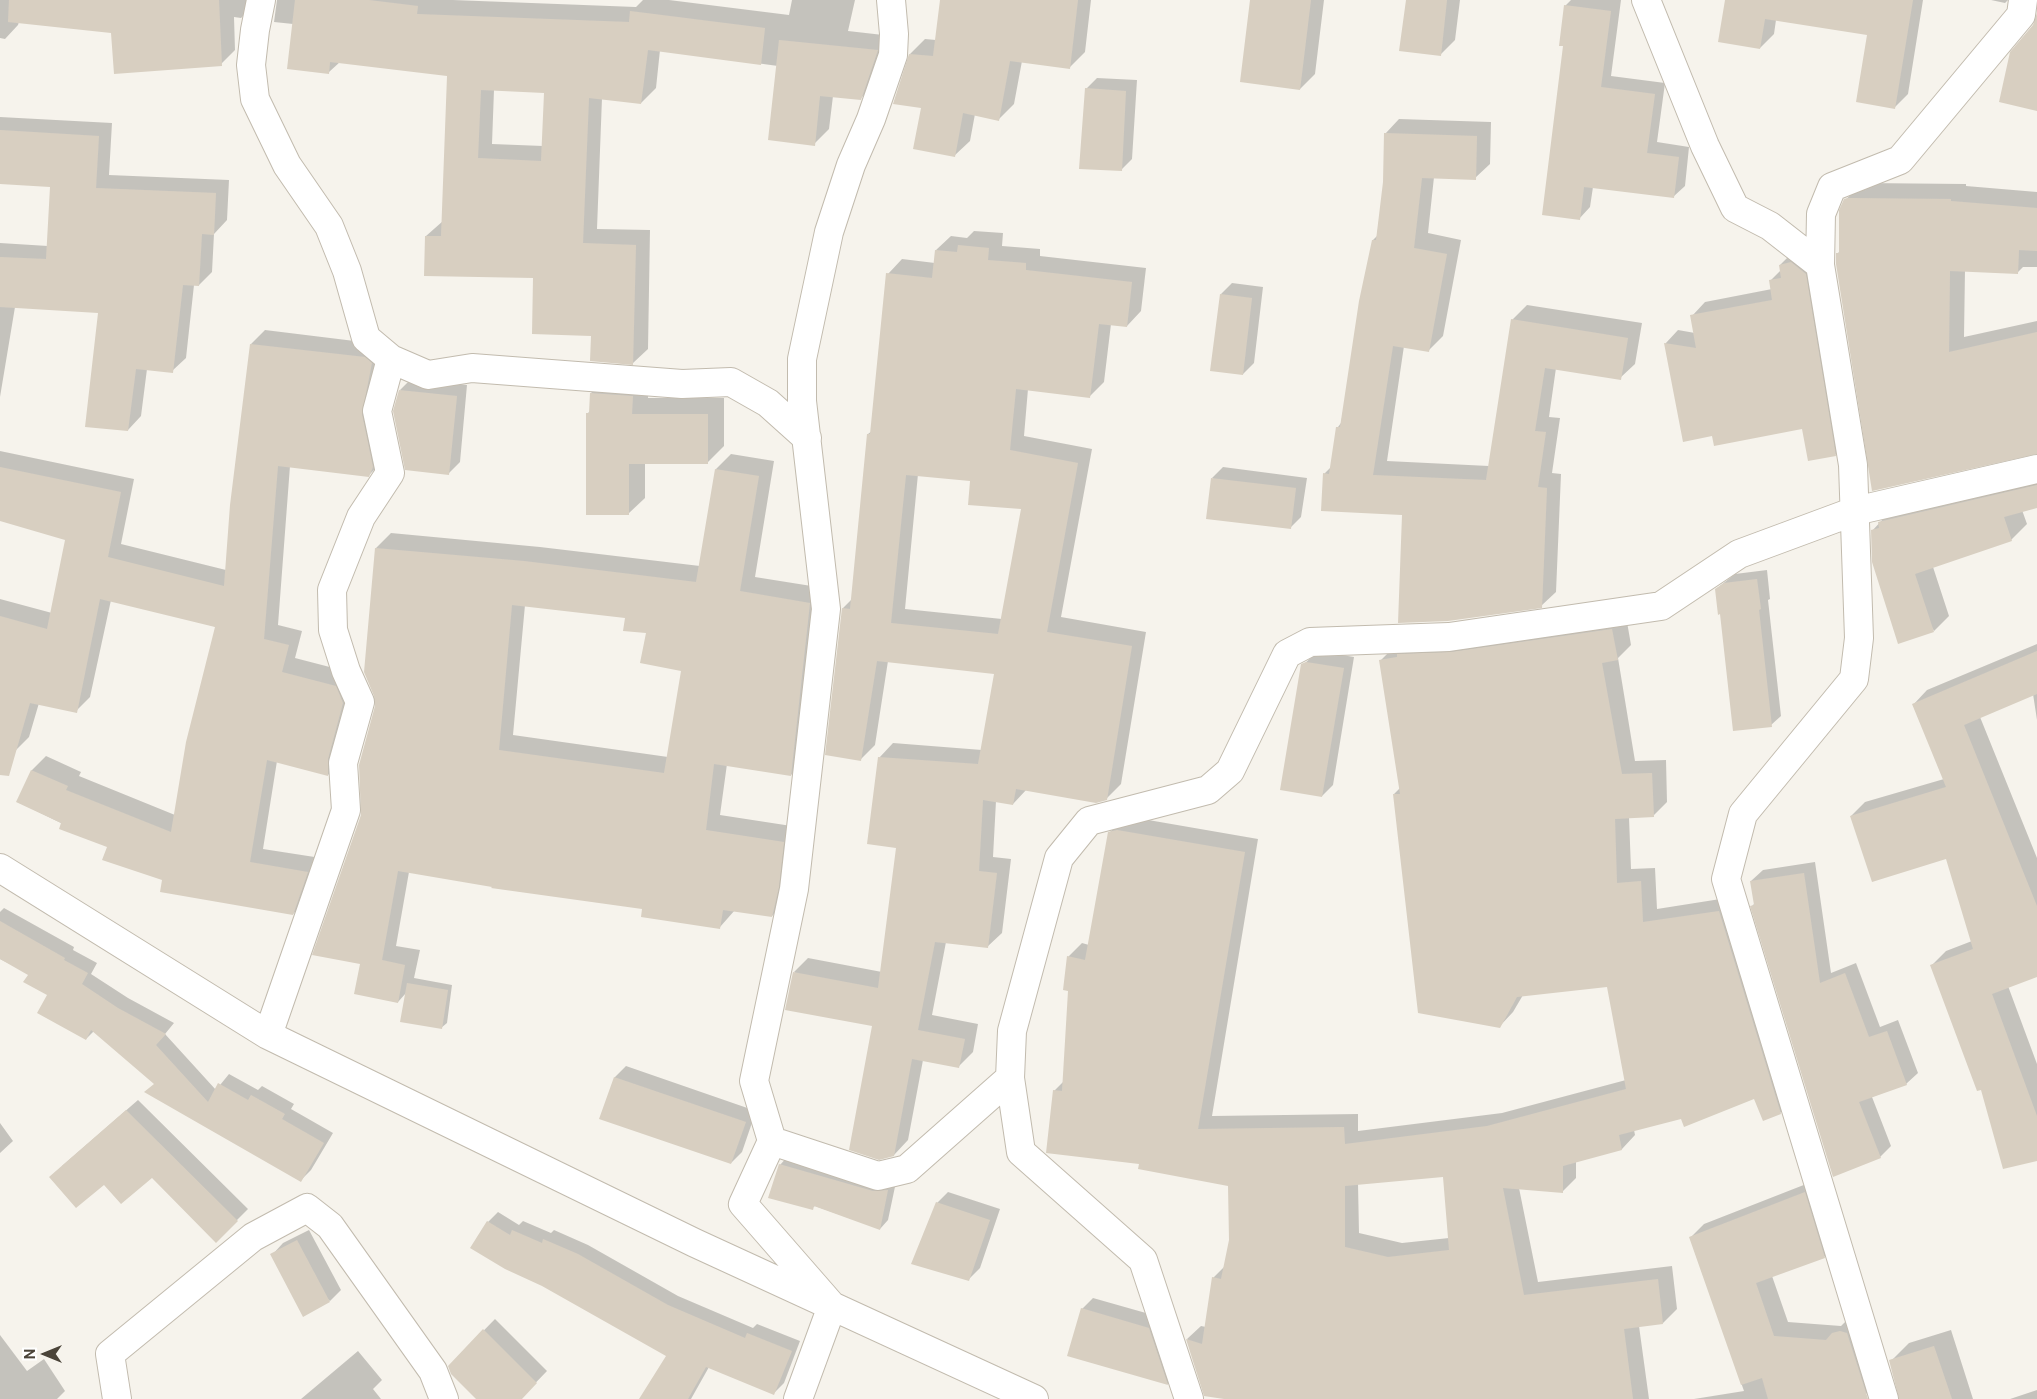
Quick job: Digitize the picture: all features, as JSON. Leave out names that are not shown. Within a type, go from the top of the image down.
[{"type":"street","points":[[261,0],[255,30],[252,65],[255,100],[287,165],[329,226],[347,271],[366,338],[391,359],[428,375],[472,368],[682,384],[731,382],[768,403],[807,438]]},
{"type":"street","points":[[832,1306],[743,1204],[772,1141],[754,1081],[794,889],[826,610],[802,401],[802,359],[829,232],[851,165],[871,119],[893,55],[894,34],[891,0]]},
{"type":"street","points":[[1646,0],[1705,146],[1735,208],[1770,226],[1820,265]]},
{"type":"street","points":[[1884,1399],[1726,879],[1743,814],[1854,679],[1860,638],[1854,465],[1820,265],[1821,214],[1832,187],[1900,160],[2021,15],[2023,0]]},
{"type":"street","points":[[268,1034],[346,810],[343,764],[360,702],[346,671],[333,630],[332,590],[361,517],[390,473],[377,411],[391,359]]},
{"type":"street","points":[[1189,1399],[1143,1260],[1021,1152],[1010,1078],[1012,1031],[1059,858],[1089,821],[1208,790],[1230,771],[1287,654],[1310,642],[1448,637],[1661,606],[1739,554],[1855,511],[2037,469]]},
{"type":"street","points":[[0,868],[268,1034],[695,1242],[1034,1399]]},
{"type":"street","points":[[772,1141],[878,1176],[907,1169],[1010,1078]]},
{"type":"street","points":[[117,1399],[110,1354],[254,1237],[307,1208],[330,1226],[433,1371],[444,1399]]},
{"type":"street","points":[[798,1399],[832,1306]]},
{"type":"building","points":[[9,0],[219,0],[222,66],[114,74],[111,33],[8,22]]},
{"type":"building","points":[[295,0],[369,0],[418,6],[417,14],[629,22],[630,11],[765,28],[761,65],[648,50],[641,104],[589,98],[583,243],[636,245],[633,365],[590,361],[591,336],[532,334],[533,278],[424,276],[425,236],[441,236],[447,76],[330,62],[329,74],[287,69]],"holes":[[[481,90],[544,93],[541,161],[478,158]]]},
{"type":"building","points":[[940,0],[1078,0],[1070,69],[1010,61],[999,121],[963,113],[955,157],[913,149],[921,108],[893,104],[909,54],[933,56]]},
{"type":"building","points":[[1250,0],[1311,0],[1300,90],[1240,82]]},
{"type":"building","points":[[1406,0],[1447,0],[1441,56],[1399,51]]},
{"type":"building","points":[[1725,0],[1913,0],[1895,109],[1856,102],[1867,35],[1765,19],[1760,49],[1718,42]]},
{"type":"building","points":[[1564,5],[1611,11],[1601,87],[1655,94],[1647,153],[1679,157],[1674,198],[1584,187],[1580,220],[1542,215],[1563,46],[1559,46]]},
{"type":"building","points":[[2037,13],[2037,111],[1999,102],[2010,52],[2033,25]]},
{"type":"building","points":[[779,40],[878,50],[861,100],[820,96],[815,146],[768,140]]},
{"type":"building","points":[[1085,88],[1126,91],[1122,171],[1079,169]]},
{"type":"building","points":[[0,130],[99,136],[96,188],[216,193],[214,235],[202,234],[199,286],[183,285],[173,373],[136,369],[128,431],[85,427],[98,313],[0,307],[0,257],[46,259],[50,187],[0,184]]},
{"type":"building","points":[[1384,133],[1477,136],[1476,180],[1422,178],[1414,248],[1447,254],[1429,352],[1393,346],[1373,475],[1486,480],[1511,319],[1628,338],[1621,380],[1545,368],[1535,431],[1546,432],[1538,487],[1547,488],[1542,608],[1448,621],[1398,623],[1402,515],[1321,511],[1323,473],[1329,474],[1336,427],[1340,427],[1359,301],[1372,240],[1376,240],[1383,182]]},
{"type":"building","points":[[1844,199],[1951,199],[1951,201],[2037,208],[2037,251],[2019,250],[2018,274],[1950,271],[1949,352],[2037,332],[2037,454],[1872,491],[1836,264],[1836,253],[1839,253],[1839,210]]},
{"type":"building","points":[[958,245],[989,248],[988,260],[1026,263],[1026,270],[1132,282],[1127,327],[1099,324],[1090,398],[1016,389],[1010,450],[1078,463],[1047,632],[1132,646],[1107,800],[1096,803],[1016,789],[1013,805],[983,800],[979,871],[997,873],[988,948],[935,942],[918,1030],[965,1039],[959,1068],[912,1059],[894,1156],[879,1160],[849,1150],[872,1026],[785,1010],[793,972],[878,988],[896,848],[867,844],[878,757],[978,764],[994,674],[877,661],[861,761],[825,755],[842,608],[850,609],[867,434],[870,434],[886,273],[932,278],[935,250],[957,252]],"holes":[[[906,475],[970,481],[968,505],[1021,509],[998,634],[891,623]]]},
{"type":"building","points":[[1791,262],[1806,274],[1836,456],[1808,461],[1802,429],[1714,446],[1712,436],[1683,442],[1664,343],[1696,348],[1690,315],[1772,300],[1769,280],[1781,278],[1779,265]]},
{"type":"building","points":[[1220,294],[1252,298],[1243,375],[1210,371]]},
{"type":"building","points":[[250,344],[365,357],[372,363],[362,414],[373,467],[369,477],[278,466],[264,639],[289,645],[282,672],[336,686],[343,703],[328,759],[328,776],[267,760],[250,862],[308,872],[293,915],[160,892],[162,880],[102,860],[107,847],[59,829],[61,823],[16,802],[31,770],[68,786],[66,790],[171,832],[186,742],[215,627],[100,599],[77,713],[30,703],[9,776],[0,775],[0,616],[47,629],[65,540],[0,521],[0,467],[121,492],[108,557],[224,586],[230,505]]},
{"type":"building","points":[[399,390],[457,396],[449,475],[405,470],[393,411]]},
{"type":"building","points":[[590,393],[633,396],[632,414],[708,414],[708,464],[629,464],[629,515],[586,515],[586,413],[589,413]]},
{"type":"building","points":[[715,469],[759,476],[740,591],[810,603],[791,776],[714,764],[706,830],[784,842],[779,887],[772,917],[723,910],[720,929],[641,917],[642,909],[491,888],[398,871],[382,960],[405,965],[398,1003],[354,994],[360,964],[312,955],[361,815],[359,765],[375,706],[374,696],[364,672],[375,548],[524,561],[696,582]],"holes":[[[512,605],[625,618],[623,631],[646,633],[640,663],[681,671],[664,773],[499,750]]]},
{"type":"building","points":[[1211,478],[1296,488],[1291,529],[1206,519]]},
{"type":"building","points":[[2037,485],[2037,508],[2004,517],[2012,541],[1915,574],[1934,632],[1898,644],[1872,562],[1871,530],[1879,528],[1878,522]]},
{"type":"building","points":[[1757,579],[1772,727],[1733,731],[1720,614],[1718,615],[1715,589],[1724,583]]},
{"type":"building","points":[[1612,629],[1618,660],[1602,663],[1622,774],[1652,773],[1654,817],[1615,819],[1617,883],[1641,881],[1643,922],[1719,911],[1781,1114],[1763,1121],[1754,1099],[1684,1127],[1681,1119],[1619,1135],[1622,1150],[1563,1166],[1563,1193],[1503,1188],[1524,1295],[1658,1279],[1663,1324],[1624,1329],[1633,1399],[1224,1399],[1204,1396],[1186,1339],[1202,1344],[1212,1277],[1221,1279],[1229,1240],[1228,1186],[1138,1169],[1139,1164],[1046,1153],[1053,1090],[1062,1091],[1068,991],[1063,990],[1067,956],[1085,960],[1108,832],[1117,830],[1245,852],[1198,1129],[1344,1127],[1345,1144],[1487,1126],[1626,1089],[1607,987],[1517,997],[1500,1028],[1418,1013],[1393,794],[1400,794],[1379,660],[1397,657],[1397,654],[1451,652]],"holes":[[[1443,1177],[1449,1250],[1388,1257],[1345,1247],[1345,1186]]]},
{"type":"building","points":[[2037,651],[2037,694],[1964,725],[2037,906],[2037,977],[1992,994],[2037,1116],[2037,1161],[2003,1169],[1981,1090],[1977,1091],[1930,965],[1973,949],[1946,859],[1872,882],[1850,816],[1946,787],[1912,704]]},
{"type":"building","points":[[1306,662],[1344,668],[1322,797],[1280,790],[1301,664]]},
{"type":"building","points":[[1804,873],[1820,983],[1845,973],[1869,1037],[1887,1031],[1907,1085],[1859,1102],[1881,1158],[1833,1177],[1750,906],[1754,905],[1750,881]]},
{"type":"building","points":[[0,921],[88,973],[82,984],[118,1008],[166,1034],[156,1045],[208,1102],[218,1083],[248,1100],[251,1095],[285,1114],[282,1119],[324,1143],[301,1182],[144,1092],[154,1084],[91,1030],[86,1040],[37,1013],[47,995],[23,982],[28,975],[0,959]]},
{"type":"building","points":[[407,983],[448,990],[442,1029],[400,1022]]},
{"type":"building","points":[[614,1077],[746,1122],[731,1164],[599,1119]]},
{"type":"building","points":[[126,1110],[238,1221],[216,1243],[152,1178],[121,1204],[104,1185],[76,1208],[49,1177]]},
{"type":"building","points":[[779,1164],[873,1191],[888,1190],[880,1230],[814,1206],[813,1210],[768,1198]]},
{"type":"building","points":[[1805,1192],[1825,1258],[1756,1283],[1774,1336],[1826,1340],[1832,1333],[1840,1331],[1847,1333],[1868,1399],[1768,1399],[1762,1378],[1741,1385],[1689,1237]]},
{"type":"building","points":[[936,1202],[990,1220],[969,1281],[911,1264]]},
{"type":"building","points":[[487,1221],[510,1235],[512,1230],[542,1243],[543,1239],[578,1254],[668,1305],[745,1338],[747,1333],[792,1351],[774,1395],[706,1367],[688,1399],[639,1399],[666,1356],[542,1286],[505,1269],[470,1248]]},
{"type":"building","points":[[297,1240],[330,1302],[303,1317],[270,1254]]},
{"type":"building","points":[[1081,1308],[1149,1328],[1168,1385],[1067,1356]]},
{"type":"building","points":[[483,1329],[537,1383],[522,1399],[476,1399],[451,1374],[448,1366]]},
{"type":"building","points":[[1934,1346],[1952,1399],[1899,1399],[1889,1360]]}]
